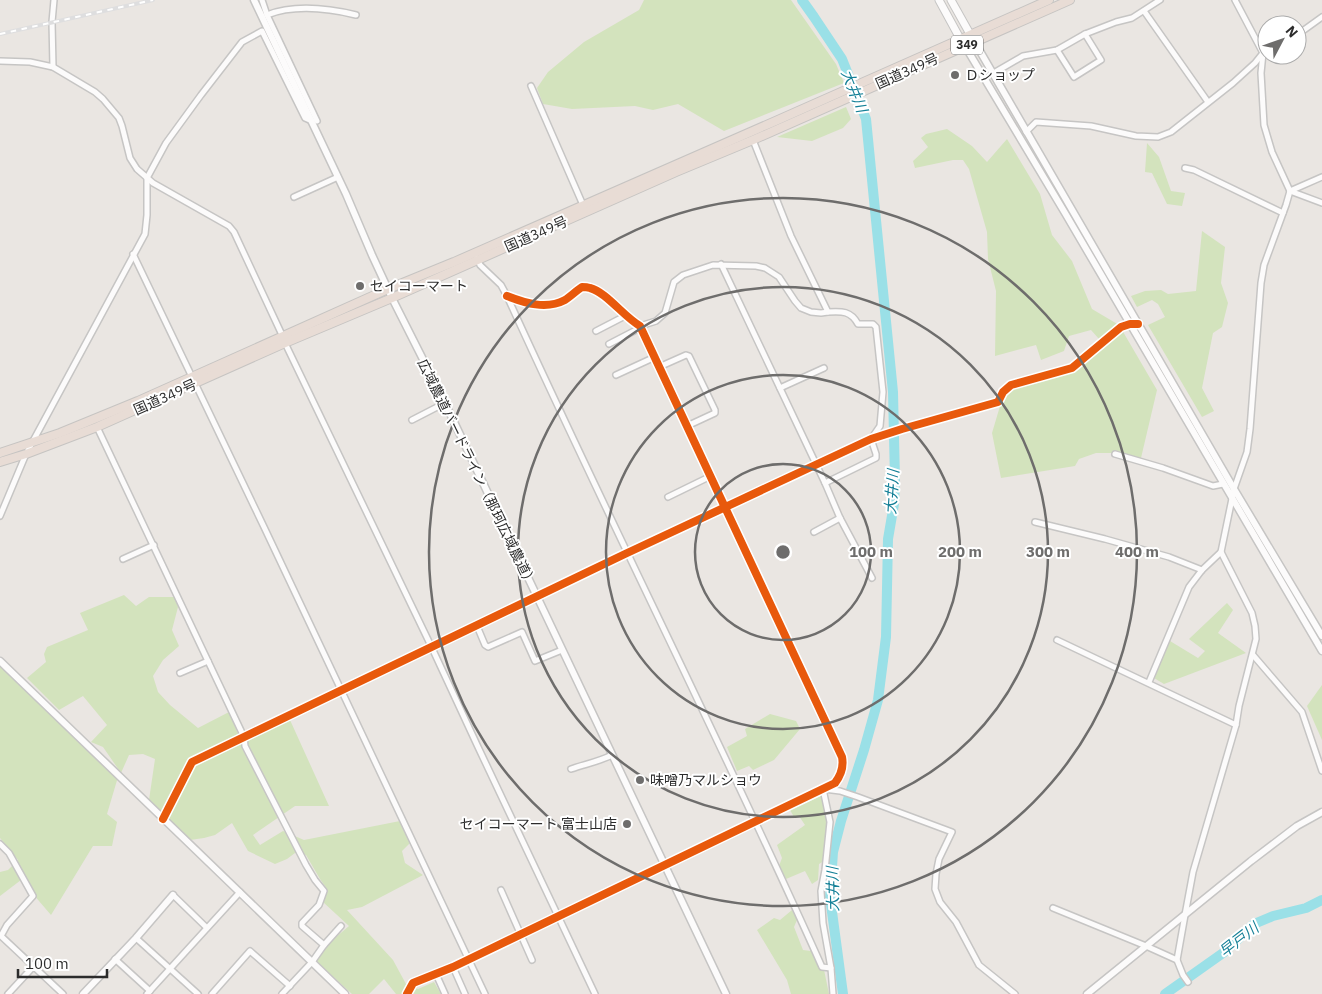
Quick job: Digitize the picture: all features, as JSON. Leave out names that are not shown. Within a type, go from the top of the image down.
[{"type":"highway","name":"国道349号","points":[[862,87],[960,38],[1048,0]]},
{"type":"highway","name":"国道349号","points":[[284,340],[392,298],[583,205],[862,87],[965,46],[1070,0]]},
{"type":"highway","name":"国道349号","points":[[0,462],[97,427],[284,340],[388,289],[605,204],[752,140],[846,94]]},
{"type":"highway","name":"国道349号","points":[[0,453],[60,433],[193,381]]},
{"type":"main road","points":[[939,0],[965,46]]},
{"type":"main road","points":[[950,0],[970,34]]},
{"type":"street","points":[[53,67],[52,22],[54,0]]},
{"type":"street","points":[[992,74],[1023,56],[1057,50],[1085,34],[1132,18],[1160,0]]},
{"type":"street","points":[[1235,0],[1257,38]]},
{"type":"street","points":[[257,2],[267,15],[315,121]]},
{"type":"street","name":"広域農道バードライン（那珂広域農道）","points":[[257,2],[304,106],[315,121],[392,298],[445,403],[726,994]]},
{"type":"street","points":[[267,15],[293,8],[341,11],[356,15]]},
{"type":"street","points":[[1144,11],[1208,102]]},
{"type":"street","points":[[1307,28],[1322,17]]},
{"type":"street","points":[[0,516],[2,501],[32,442],[145,234],[148,215],[147,178],[166,143],[242,42],[262,31],[305,118],[315,121]]},
{"type":"street","points":[[970,34],[1234,489],[1322,636]]},
{"type":"street","points":[[1057,50],[1074,77],[1101,60],[1085,34]]},
{"type":"street","points":[[965,46],[1322,651]]},
{"type":"street","points":[[0,61],[30,62],[53,67],[95,92],[103,98],[119,118],[130,158],[136,169],[184,201],[228,226],[234,232],[595,994]]},
{"type":"street","points":[[1026,132],[1036,122],[1090,126],[1136,136],[1158,137],[1171,132],[1257,61]]},
{"type":"street","points":[[1149,682],[1189,587],[1202,570],[1221,552],[1234,489],[1247,452],[1261,283],[1264,266],[1290,191],[1272,152],[1264,125],[1261,73],[1263,65]]},
{"type":"street","points":[[530,86],[583,205]]},
{"type":"street","points":[[752,140],[791,236],[828,312]]},
{"type":"street","points":[[1185,168],[1194,170],[1283,213]]},
{"type":"street","points":[[294,197],[338,177]]},
{"type":"street","points":[[1290,191],[1322,177]]},
{"type":"street","points":[[1290,191],[1322,203]]},
{"type":"street","points":[[133,254],[485,994]]},
{"type":"street","points":[[476,256],[480,265],[501,284],[627,553],[756,821],[822,967],[831,968]]},
{"type":"street","points":[[609,344],[638,330],[640,326],[656,321],[665,313],[674,282],[683,275],[721,264],[765,268],[779,277],[801,308],[811,312],[837,311],[848,313],[855,318],[858,324],[873,324],[876,327],[883,392],[880,426],[871,439]]},
{"type":"street","points":[[721,264],[840,518],[872,578]]},
{"type":"street","points":[[407,994],[414,983],[452,967],[835,783],[840,776],[843,765],[842,757],[640,326],[603,295],[590,288],[582,287],[558,303],[536,305],[506,296]]},
{"type":"street","points":[[596,331],[626,316]]},
{"type":"street","points":[[163,819],[192,762],[627,553],[871,439],[902,428],[998,402],[1003,392],[1011,385],[1072,368],[1121,327],[1138,324]]},
{"type":"street","points":[[659,367],[686,355],[689,356],[694,365],[715,413],[687,426]]},
{"type":"street","points":[[616,375],[655,357]]},
{"type":"street","points":[[780,388],[824,368]]},
{"type":"street","points":[[412,420],[445,403]]},
{"type":"street","points":[[97,427],[244,737],[245,746],[306,865],[324,891],[319,905],[302,923],[302,926],[324,945]]},
{"type":"street","points":[[825,483],[876,458],[871,439]]},
{"type":"street","points":[[1115,454],[1164,468],[1213,486],[1223,484]]},
{"type":"street","points":[[668,497],[711,476]]},
{"type":"street","points":[[814,532],[840,518]]},
{"type":"street","points":[[1034,522],[1169,556],[1202,570]]},
{"type":"street","points":[[123,559],[154,545]]},
{"type":"street","points":[[1188,982],[1183,975],[1178,960],[1193,872],[1236,725],[1256,639],[1252,613],[1221,552]]},
{"type":"street","points":[[477,626],[485,645],[488,647],[522,632],[535,662],[562,650]]},
{"type":"street","points":[[1057,640],[1149,682],[1236,725]]},
{"type":"street","points":[[1253,655],[1302,712],[1322,771]]},
{"type":"street","points":[[0,661],[345,994]]},
{"type":"street","points":[[180,673],[208,661]]},
{"type":"street","points":[[571,769],[598,762],[612,755]]},
{"type":"street","points":[[823,789],[840,791],[952,832],[939,859],[934,889],[940,902],[956,922],[979,965],[1015,994]]},
{"type":"street","points":[[823,789],[830,822],[821,890],[823,923],[831,968],[833,994]]},
{"type":"street","points":[[1087,994],[1251,861],[1297,826],[1322,812]]},
{"type":"street","points":[[0,844],[9,853],[33,896],[7,925],[1,936],[63,994]]},
{"type":"street","points":[[501,890],[532,960]]},
{"type":"street","points":[[115,959],[149,993],[240,892]]},
{"type":"street","points":[[83,994],[136,938],[173,895],[208,928]]},
{"type":"street","points":[[1053,908],[1178,960]]},
{"type":"street","points":[[282,994],[312,962],[341,926]]},
{"type":"street","points":[[136,938],[198,994]]},
{"type":"street","points":[[212,994],[250,951],[290,986]]},
{"type":"street","points":[[8,994],[34,967]]},
{"type":"street","points":[[452,967],[465,994]]},
{"type":"street","points":[[436,974],[445,994]]},
{"type":"green space","points":[[644,0],[791,0],[836,64],[844,83],[724,131],[678,104],[653,110],[635,106],[572,109],[543,104],[537,88],[548,72],[584,42],[639,10]]},
{"type":"green space","points":[[846,107],[851,119],[843,128],[812,141],[777,137]]},
{"type":"green space","points":[[947,129],[972,146],[987,162],[1007,139],[1040,194],[1052,235],[1072,261],[1092,309],[1119,325],[1099,339],[1091,330],[1069,336],[1064,351],[1041,360],[1036,345],[995,356],[996,291],[988,259],[987,232],[969,169],[963,160],[953,160],[915,168],[913,161],[928,147],[921,138],[926,134]]},
{"type":"green space","points":[[1147,143],[1159,157],[1171,191],[1185,193],[1182,206],[1167,204],[1152,173],[1145,172]]},
{"type":"green space","points":[[1202,231],[1225,247],[1221,283],[1228,303],[1222,327],[1213,333],[1202,388],[1214,411],[1202,417],[1148,325],[1165,317],[1158,304],[1152,300],[1137,307],[1131,296],[1145,291],[1161,290],[1168,294],[1196,291]]},
{"type":"green space","points":[[1122,330],[1157,390],[1141,458],[1114,453],[1096,453],[1079,459],[1075,466],[1001,478],[992,433],[1003,396],[1012,389],[1078,369]]},
{"type":"green space","points":[[124,595],[136,606],[149,597],[175,597],[178,607],[172,630],[179,646],[163,660],[153,676],[158,692],[170,705],[198,728],[229,712],[241,741],[290,720],[329,806],[295,806],[253,835],[260,845],[283,831],[304,840],[400,821],[411,842],[402,851],[405,863],[423,875],[362,907],[347,910],[393,960],[406,984],[418,989],[434,982],[441,994],[396,994],[384,979],[369,994],[352,994],[316,961],[329,943],[349,926],[323,902],[327,889],[306,855],[295,853],[275,864],[248,851],[232,823],[215,835],[190,840],[149,800],[155,759],[143,754],[129,755],[121,773],[103,747],[91,742],[107,725],[83,696],[59,710],[27,678],[46,662],[44,654],[47,647],[88,630],[80,613]]},
{"type":"green space","points":[[1227,603],[1233,610],[1218,633],[1246,653],[1164,684],[1154,678],[1170,641],[1198,658],[1205,651],[1189,639]]},
{"type":"green space","points":[[0,663],[118,777],[107,814],[117,822],[112,846],[93,846],[51,915],[21,880],[0,896],[0,872],[8,870],[18,860],[0,838]]},
{"type":"green space","points":[[1322,685],[1322,740],[1307,706]]},
{"type":"green space","points":[[770,714],[796,721],[800,729],[774,760],[753,770],[749,766],[737,771],[727,747],[747,736],[745,729]]},
{"type":"green space","points":[[823,795],[828,822],[824,861],[819,864],[818,880],[812,884],[805,871],[786,879],[779,866],[782,858],[777,845],[805,825],[799,816],[794,817],[790,810]]},
{"type":"green space","points":[[792,910],[797,920],[794,927],[803,950],[811,951],[822,960],[829,994],[791,994],[787,980],[757,930],[774,918],[780,920]]},
{"type":"waterway","name":"大井川","points":[[802,0],[842,59],[866,119],[893,392],[894,504],[888,539],[886,637],[878,700],[833,852],[830,897],[843,994]]},
{"type":"waterway","name":"早戸川","points":[[1165,994],[1223,953],[1254,924],[1273,916],[1306,908],[1322,900]]},
{"type":"railway","points":[[0,34],[153,0]]},
{"type":"cycle path","points":[[407,994],[413,983],[453,967],[835,783],[842,768],[842,757],[640,326],[609,299],[596,290],[589,288],[582,287],[565,300],[550,305],[528,303],[507,296]]},
{"type":"cycle path","points":[[163,819],[192,762],[625,554],[871,439],[998,402],[1003,392],[1011,385],[1072,368],[1121,327],[1138,324]]},
{"type":"place","name":"Ｄショップ","points":[[955,75]]},
{"type":"place","name":"セイコーマート","points":[[360,286]]},
{"type":"place","name":"味噌乃マルショウ","points":[[640,780]]},
{"type":"place","name":"セイコーマート 富士山店","points":[[627,824]]}]
